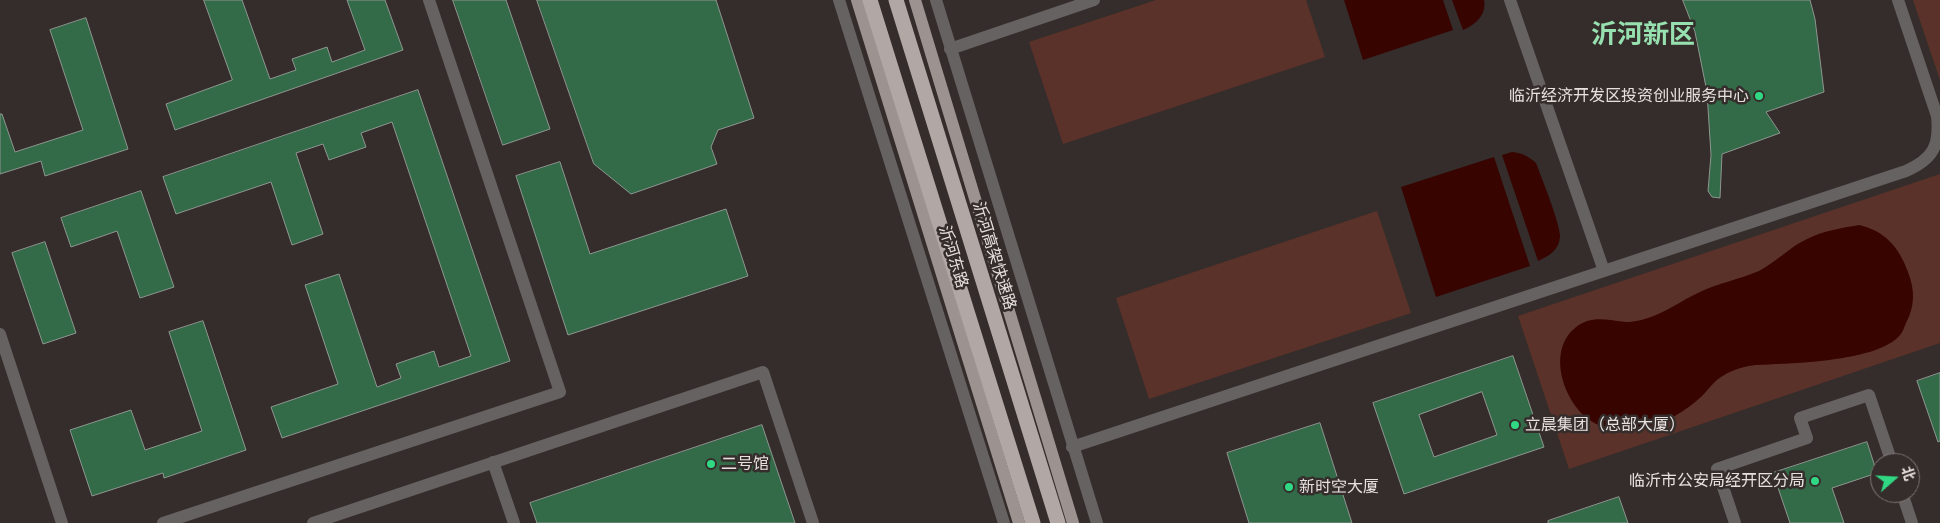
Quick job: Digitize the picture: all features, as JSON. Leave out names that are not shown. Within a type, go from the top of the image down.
[{"type":"highway","points":[[870,0],[1033,523]]},
{"type":"highway","name":"沂河高架快速路","points":[[896,0],[1058,523]]},
{"type":"main road","name":"沂河东路","points":[[857,0],[1019,523]]},
{"type":"main road","points":[[915,0],[1073,523]]},
{"type":"street","points":[[163,523],[560,392],[429,0]]},
{"type":"street","points":[[839,0],[1004,523]]},
{"type":"street","points":[[936,0],[1072,447],[1097,523]]},
{"type":"street","points":[[950,49],[1094,0]]},
{"type":"street","points":[[1510,0],[1604,272]]},
{"type":"street","points":[[1072,447],[1604,272],[1923,164],[1934,150],[1939,133],[1937,116],[1898,0]]},
{"type":"street","points":[[0,334],[62,523]]},
{"type":"street","points":[[313,523],[763,372],[813,523]]},
{"type":"street","points":[[1735,523],[1717,469],[1807,438],[1800,418],[1868,395],[1888,453]]},
{"type":"street","points":[[493,462],[514,523]]},
{"type":"street","points":[[1905,503],[1912,523]]},
{"type":"shaded area","points":[[1156,0],[1306,0],[1325,57],[1063,144],[1029,42]]},
{"type":"shaded area","points":[[1344,0],[1443,0],[1453,30],[1363,60]]},
{"type":"shaded area","points":[[1452,0],[1484,0],[1482,15],[1476,22],[1463,30]]},
{"type":"shaded area","points":[[1913,0],[1940,0],[1940,80]]},
{"type":"shaded area","points":[[1512,152],[1525,155],[1536,163],[1559,231],[1560,237],[1556,249],[1550,255],[1538,261],[1502,155]]},
{"type":"shaded area","points":[[1494,157],[1530,266],[1436,297],[1401,187]]},
{"type":"shaded area","points":[[1940,174],[1940,343],[1569,469],[1518,316]]},
{"type":"shaded area","points":[[1377,211],[1411,313],[1149,399],[1116,298]]},
{"type":"shaded area","points":[[1859,225],[1876,231],[1890,241],[1900,255],[1910,279],[1913,298],[1909,317],[1900,335],[1890,343],[1877,350],[1842,358],[1756,365],[1738,369],[1718,379],[1702,396],[1682,412],[1667,420],[1643,427],[1621,429],[1601,426],[1588,419],[1571,400],[1562,375],[1560,362],[1566,338],[1581,324],[1594,320],[1626,322],[1648,318],[1662,313],[1707,289],[1759,271],[1813,236]]},
{"type":"building","points":[[204,0],[242,0],[270,79],[296,70],[292,59],[327,47],[332,62],[365,50],[347,0],[385,0],[403,50],[175,130],[166,104],[232,80]]},
{"type":"building","points":[[453,0],[506,0],[550,129],[503,145]]},
{"type":"building","points":[[537,0],[716,0],[754,118],[718,130],[711,147],[717,164],[631,194],[594,164]]},
{"type":"building","name":"临沂经济开发区投资创业服务中心","points":[[1683,0],[1810,0],[1815,19],[1824,92],[1766,112],[1780,133],[1722,154],[1720,198],[1712,197],[1708,191],[1711,155],[1707,92],[1695,32]]},
{"type":"building","points":[[86,18],[128,149],[45,176],[41,161],[0,174],[0,114],[2,114],[15,152],[83,130],[50,30]]},
{"type":"building","points":[[418,90],[510,361],[282,438],[271,407],[338,384],[305,285],[339,274],[377,387],[401,378],[396,364],[434,351],[439,367],[471,356],[392,122],[361,133],[366,147],[329,160],[323,144],[296,153],[323,234],[292,245],[271,182],[176,214],[163,177]]},
{"type":"building","points":[[560,162],[590,254],[726,209],[748,276],[568,335],[516,176]]},
{"type":"building","points":[[141,191],[174,287],[140,298],[117,231],[71,247],[61,218]]},
{"type":"building","points":[[45,242],[76,333],[43,344],[12,253]]},
{"type":"building","points":[[203,321],[246,450],[164,478],[163,473],[92,496],[70,430],[131,410],[145,450],[202,431],[169,332]]},
{"type":"building","name":"立晨集团（总部大厦）","points":[[1513,356],[1544,447],[1404,494],[1373,403]],"holes":[[[1482,392],[1497,435],[1434,457],[1419,415]]]},
{"type":"building","points":[[1940,373],[1940,441],[1938,442],[1917,381]]},
{"type":"building","name":"新时空大厦","points":[[1320,423],[1352,523],[1249,523],[1227,453]]},
{"type":"building","name":"二号馆","points":[[762,425],[795,523],[537,523],[530,503]]},
{"type":"building","name":"临沂市公安局经开区分局","points":[[1867,442],[1871,453],[1870,475],[1832,488],[1844,523],[1790,523],[1773,473]]},
{"type":"building","points":[[1619,497],[1628,523],[1548,523],[1548,521]]},
{"type":"place","name":"临沂经济开发区投资创业服务中心","points":[[1759,96]]},
{"type":"place","name":"立晨集团（总部大厦）","points":[[1515,425]]},
{"type":"place","name":"二号馆","points":[[711,464]]},
{"type":"place","name":"临沂市公安局经开区分局","points":[[1815,481]]},
{"type":"place","name":"新时空大厦","points":[[1289,487]]},
{"type":"district","name":"沂河新区","points":[[1643,36]]}]
